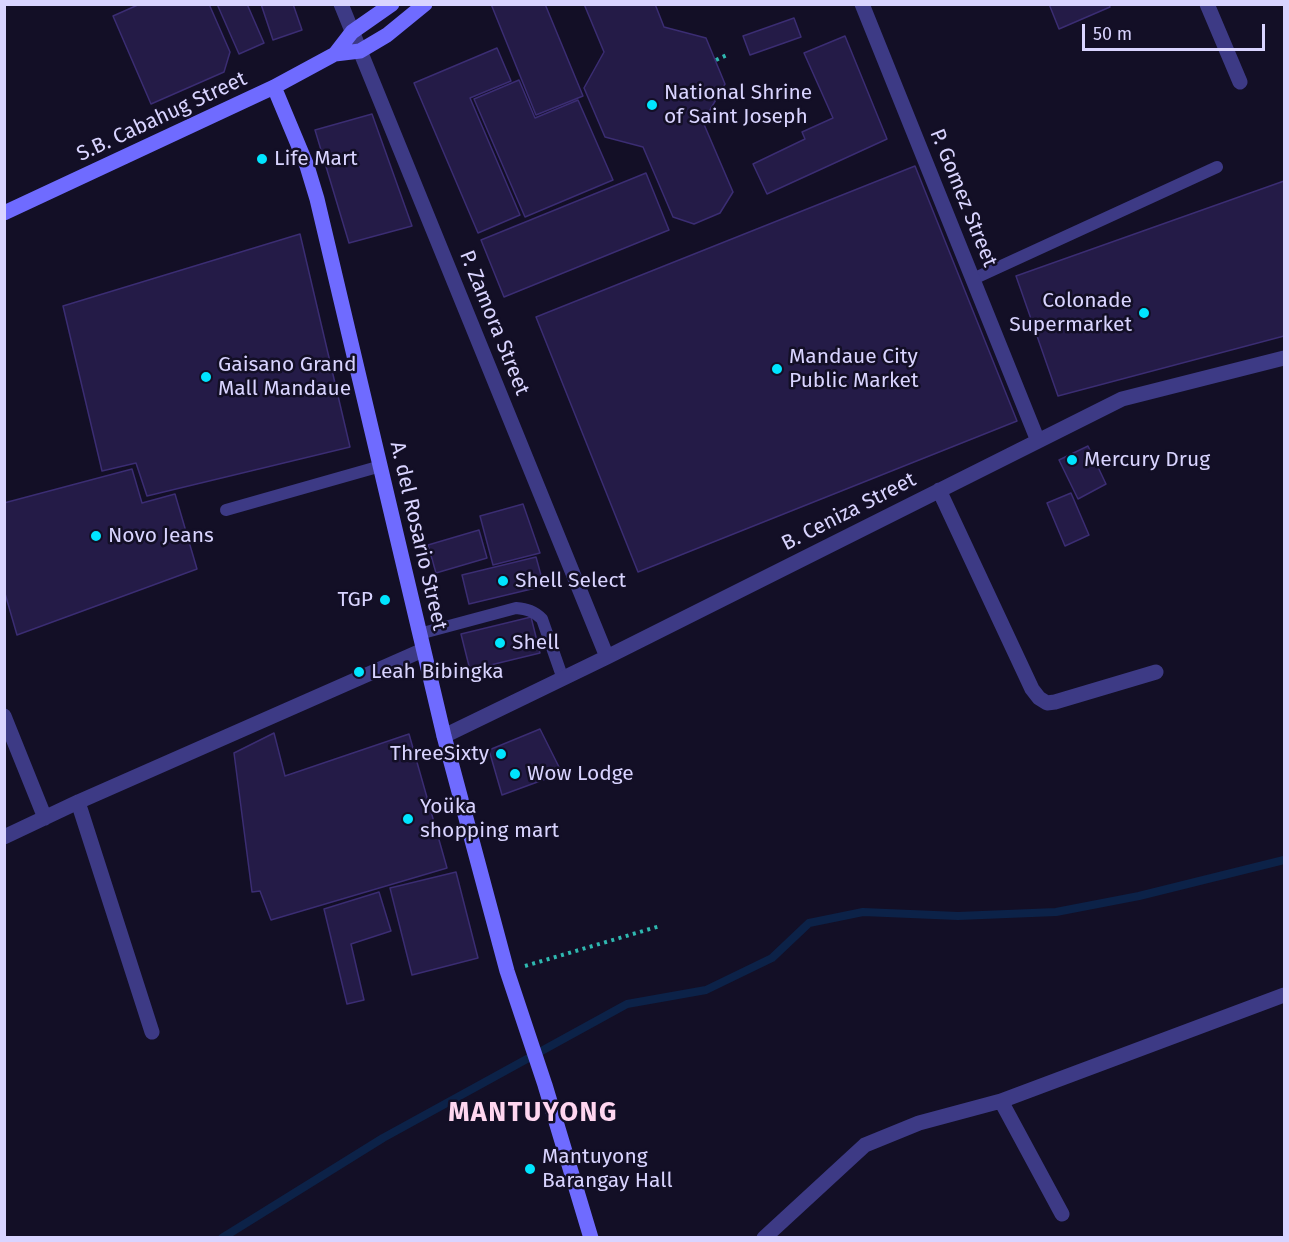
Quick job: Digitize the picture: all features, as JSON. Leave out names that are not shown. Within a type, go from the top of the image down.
[{"type":"street","name":"P. Zamora Street","points":[[341,4],[607,657]]},
{"type":"street","name":"S.B. Cabahug Street","points":[[335,54],[352,32],[392,4]]},
{"type":"street","name":"S.B. Cabahug Street","points":[[4,213],[274,87],[335,54],[360,51],[387,35],[425,4]]},
{"type":"street","name":"P. Gomez Street","points":[[862,4],[1038,441]]},
{"type":"street","points":[[1207,4],[1239,82]]},
{"type":"street","name":"A. del Rosario Street","points":[[274,87],[307,166],[317,199],[444,736],[507,971],[545,1085],[591,1238]]},
{"type":"street","name":"B. Ceniza Street","points":[[444,736],[563,679],[1122,399],[1284,358]]},
{"type":"street","points":[[939,490],[1032,689],[1039,698],[1047,703],[1054,702],[1156,672]]},
{"type":"street","points":[[4,837],[78,802],[423,650]]},
{"type":"street","points":[[4,716],[45,819]]},
{"type":"street","points":[[78,802],[153,1032]]},
{"type":"street","points":[[764,1238],[865,1145],[919,1123],[1001,1101],[1284,995]]},
{"type":"street","points":[[1001,1101],[1062,1214]]},
{"type":"lane","points":[[973,279],[1217,167]]},
{"type":"lane","points":[[226,510],[381,466]]},
{"type":"lane","points":[[419,634],[516,608],[526,609],[542,619],[563,679]]},
{"type":"path","points":[[716,60],[729,54]]},
{"type":"path","points":[[507,971],[660,926]]},
{"type":"building","points":[[140,4],[209,4],[230,52],[224,72],[151,104],[113,16]]},
{"type":"building","points":[[217,4],[247,4],[264,43],[239,54]]},
{"type":"building","points":[[261,4],[293,4],[302,30],[273,40]]},
{"type":"building","points":[[491,4],[545,4],[583,96],[536,115]]},
{"type":"building","name":"National Shrine of Saint Joseph","points":[[584,4],[655,4],[664,27],[706,38],[725,84],[703,122],[733,192],[720,213],[694,224],[673,217],[643,147],[605,137],[584,88],[604,52]]},
{"type":"building","points":[[1049,4],[1109,4],[1110,7],[1059,29]]},
{"type":"building","points":[[794,18],[801,37],[750,55],[743,36]]},
{"type":"building","points":[[845,36],[887,139],[767,194],[753,164],[805,139],[802,132],[833,118],[804,53]]},
{"type":"building","points":[[497,48],[511,81],[470,98],[520,215],[478,233],[414,83]]},
{"type":"building","points":[[519,80],[535,118],[578,100],[613,180],[525,217],[474,99]]},
{"type":"building","points":[[372,114],[412,226],[349,243],[315,130]]},
{"type":"building","name":"Mandaue City Public Market","points":[[915,166],[1017,421],[638,572],[536,317]]},
{"type":"building","points":[[646,173],[669,230],[504,297],[481,240]]},
{"type":"building","name":"Colonade Supermarket","points":[[1284,181],[1284,336],[1058,396],[1016,276]]},
{"type":"building","name":"Gaisano Grand Mall Mandaue","points":[[300,234],[350,447],[147,496],[136,463],[102,471],[63,306]]},
{"type":"building","points":[[1088,446],[1106,484],[1078,499],[1059,460]]},
{"type":"building","name":"Novo Jeans","points":[[132,469],[142,503],[175,494],[197,569],[17,635],[4,590],[4,503]]},
{"type":"building","points":[[1071,493],[1089,535],[1065,546],[1047,503]]},
{"type":"building","points":[[523,504],[540,553],[493,565],[480,516]]},
{"type":"building","points":[[479,530],[487,558],[436,573],[428,545]]},
{"type":"building","name":"Shell Select","points":[[536,557],[544,586],[469,604],[462,575]]},
{"type":"building","name":"Shell","points":[[531,617],[540,653],[470,670],[461,634]]},
{"type":"building","points":[[540,729],[562,773],[502,795],[489,750]]},
{"type":"building","points":[[274,733],[285,776],[409,734],[447,868],[271,920],[260,891],[252,892],[234,753]]},
{"type":"building","points":[[456,872],[478,958],[412,975],[390,888]]},
{"type":"building","points":[[379,892],[391,931],[351,944],[364,1000],[347,1004],[324,909]]},
{"type":"waterway","points":[[222,1238],[383,1138],[627,1004],[706,990],[772,958],[809,923],[863,912],[958,916],[1056,912],[1139,896],[1284,860]]},
{"type":"place","name":"National Shrine of Saint Joseph","points":[[652,105]]},
{"type":"place","name":"Life Mart","points":[[262,159]]},
{"type":"place","name":"Colonade Supermarket","points":[[1144,313]]},
{"type":"place","name":"Mandaue City Public Market","points":[[777,369]]},
{"type":"place","name":"Gaisano Grand Mall Mandaue","points":[[206,377]]},
{"type":"place","name":"Mercury Drug","points":[[1072,460]]},
{"type":"place","name":"Novo Jeans","points":[[96,536]]},
{"type":"place","name":"Shell Select","points":[[503,581]]},
{"type":"place","name":"TGP","points":[[385,600]]},
{"type":"place","name":"Shell","points":[[500,643]]},
{"type":"place","name":"Leah Bibingka","points":[[359,672]]},
{"type":"place","name":"ThreeSixty","points":[[501,754]]},
{"type":"place","name":"Wow Lodge","points":[[515,774]]},
{"type":"place","name":"Yoüka shopping mart","points":[[408,819]]},
{"type":"place","name":"Mantuyong Barangay Hall","points":[[530,1169]]},
{"type":"district","name":"MANTUYONG","points":[[533,1113]]}]
